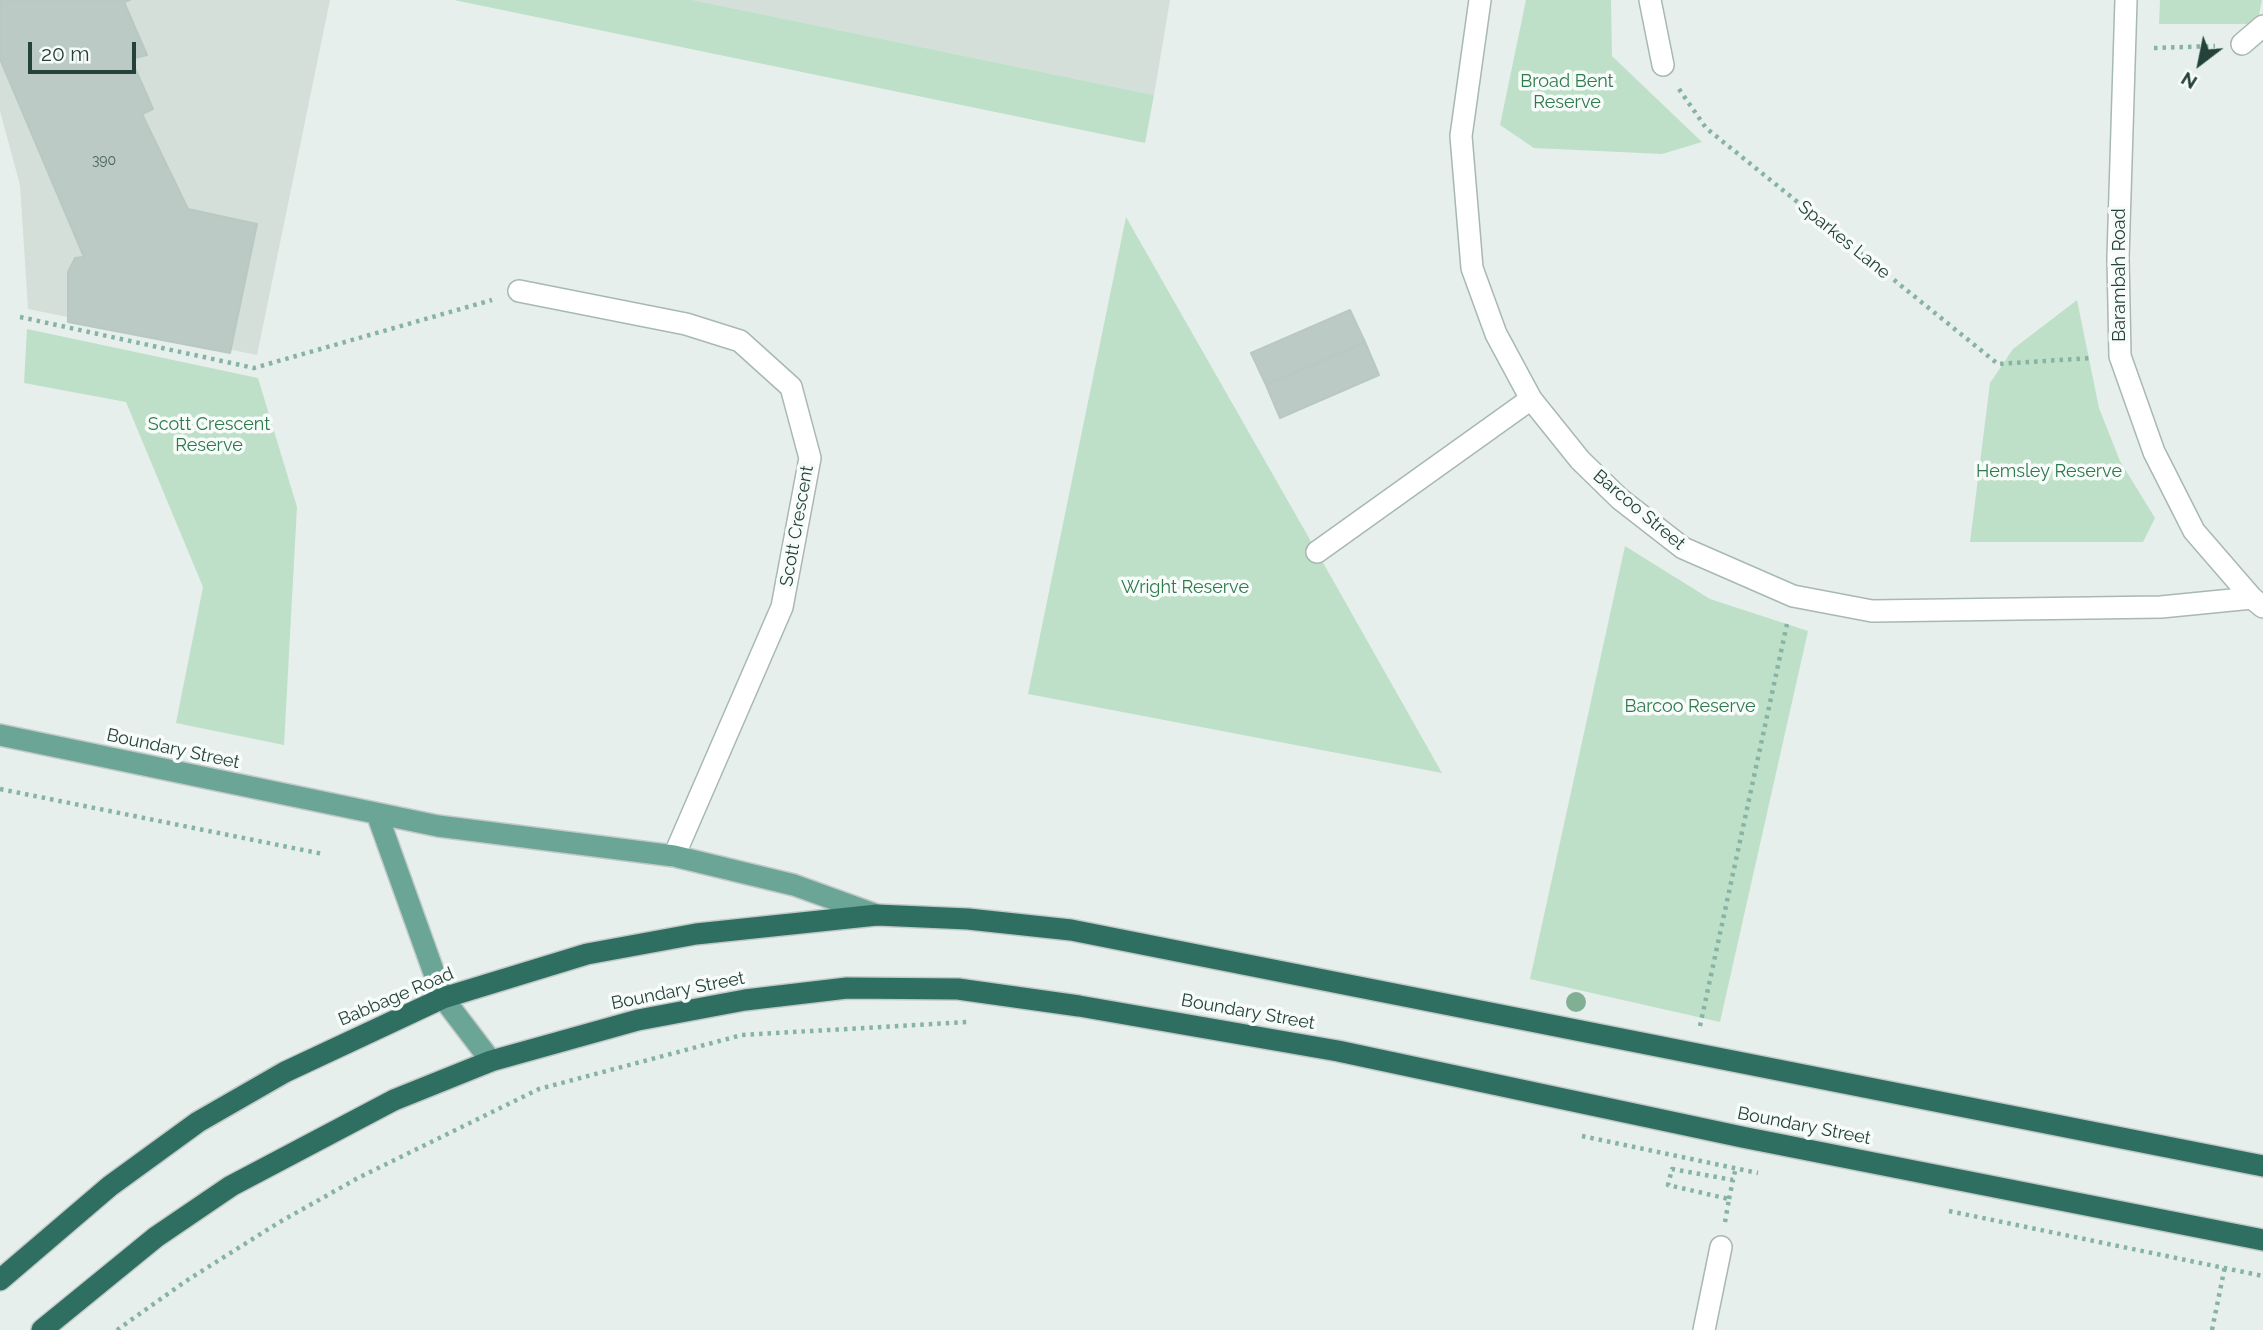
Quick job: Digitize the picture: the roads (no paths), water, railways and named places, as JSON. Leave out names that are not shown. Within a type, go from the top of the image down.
[{"type":"highway","name":"Babbage Road","points":[[0,1280],[110,1186],[198,1122],[285,1072],[443,998],[587,954],[696,934],[877,915]]},
{"type":"highway","name":"Boundary Street","points":[[877,915],[968,919],[1070,930],[1694,1051],[2263,1166]]},
{"type":"highway","name":"Boundary Street","points":[[491,1061],[638,1020],[745,1000],[847,988],[958,989],[1079,1006],[1338,1051],[1742,1137],[2263,1240]]},
{"type":"highway","points":[[42,1330],[156,1237],[231,1186],[394,1100],[491,1061]]},
{"type":"main road","name":"Boundary Street","points":[[0,735],[438,826],[674,856],[794,886],[877,915]]},
{"type":"main road","points":[[377,814],[443,998],[491,1061]]},
{"type":"street","name":"Barcoo Street","points":[[1480,0],[1461,136],[1472,268],[1496,334],[1531,400],[1580,460],[1620,499],[1683,548],[1793,596],[1872,611],[2161,607],[2257,602]]},
{"type":"street","points":[[1650,0],[1663,65]]},
{"type":"street","name":"Barambah Road","points":[[2126,0],[2118,258],[2120,356],[2154,452],[2194,531],[2257,602]]},
{"type":"street","points":[[2242,44],[2263,26]]},
{"type":"street","name":"Scott Crescent","points":[[519,291],[685,324],[740,341],[791,387],[810,458],[782,607],[674,856]]},
{"type":"street","points":[[1317,552],[1531,400]]},
{"type":"street","points":[[1704,1330],[1721,1247]]},
{"type":"park label","name":"Broad Bent Reserve","points":[[1567,92]]},
{"type":"park label","name":"Scott Crescent Reserve","points":[[209,436]]},
{"type":"park label","name":"Hemsley Reserve","points":[[2049,472]]},
{"type":"park label","name":"Wright Reserve","points":[[1185,588]]},
{"type":"park label","name":"Barcoo Reserve","points":[[1690,707]]}]
